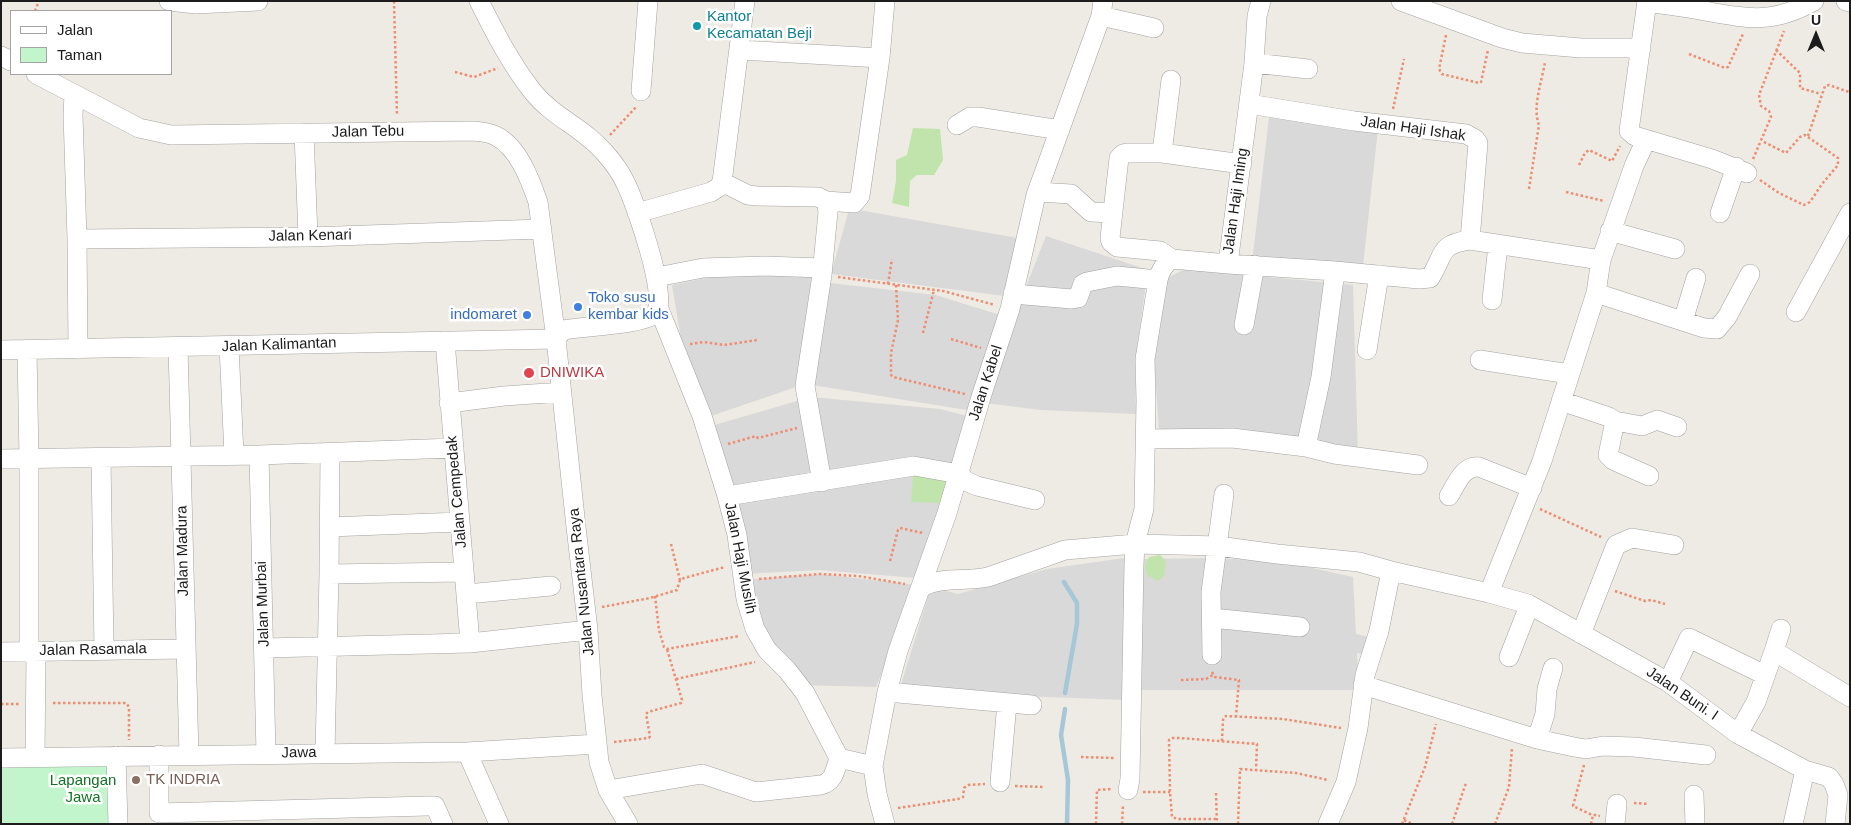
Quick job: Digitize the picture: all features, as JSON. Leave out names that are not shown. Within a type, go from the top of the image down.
[{"type":"street","points":[[169,1],[196,4],[258,1]]},
{"type":"street","name":"Jalan Haji Muslih","points":[[479,1],[493,31],[533,91],[544,103],[599,146],[627,186],[657,278],[660,300],[659,309],[702,416],[727,496],[737,534],[742,572],[752,620],[767,650],[787,670],[805,693],[839,758]]},
{"type":"street","points":[[642,91],[648,1]]},
{"type":"street","points":[[637,213],[711,192],[719,187],[722,182],[745,1]]},
{"type":"street","points":[[722,182],[748,195],[818,197],[826,201],[854,204],[860,196],[880,58],[885,1]]},
{"type":"street","name":"Jalan Haji Iming","points":[[1113,213],[1110,238],[1113,245],[1160,251],[1172,259],[1228,264],[1261,1]]},
{"type":"street","points":[[1401,1],[1522,43],[1548,46],[1641,48]]},
{"type":"street","points":[[1720,213],[1742,170],[1646,140],[1629,132],[1647,2],[1754,12],[1777,16],[1790,13],[1814,1]]},
{"type":"street","points":[[1846,1],[1850,2]]},
{"type":"street","points":[[1102,9],[1154,28]]},
{"type":"street","name":"Jalan Kabel","points":[[872,766],[887,692],[898,651],[959,474],[980,398],[1011,302],[1038,192],[1102,9]]},
{"type":"street","points":[[740,50],[880,58]]},
{"type":"street","points":[[1254,63],[1308,69]]},
{"type":"street","name":"Jalan Tebu","points":[[38,75],[139,128],[157,133],[484,132],[495,136],[511,147],[538,202],[557,336]]},
{"type":"street","points":[[1162,153],[1171,80]]},
{"type":"street","points":[[74,94],[73,115],[78,239],[78,349]]},
{"type":"street","name":"Jalan Haji Ishak","points":[[1249,104],[1354,121],[1466,134],[1475,139],[1478,143],[1470,240]]},
{"type":"street","points":[[957,125],[970,117],[978,117],[1060,130]]},
{"type":"street","points":[[304,133],[308,237]]},
{"type":"street","points":[[1489,593],[1529,495],[1596,293],[1601,260],[1610,231],[1634,166],[1646,140]]},
{"type":"street","points":[[1038,192],[1071,194],[1091,212],[1113,213],[1119,158],[1123,154],[1162,153],[1242,164]]},
{"type":"street","points":[[822,482],[804,386],[822,272],[828,212],[826,201]]},
{"type":"street","points":[[1796,312],[1850,213]]},
{"type":"street","name":"Jalan Kenari","points":[[78,239],[308,237],[542,229]]},
{"type":"street","points":[[1610,231],[1675,249]]},
{"type":"street","points":[[1228,264],[1419,279],[1430,278],[1446,246],[1454,242],[1470,240],[1601,260]]},
{"type":"street","points":[[1492,300],[1498,245]]},
{"type":"street","points":[[1128,790],[1130,779],[1135,544],[1144,509],[1146,439],[1145,359],[1160,271],[1165,263],[1172,259]]},
{"type":"street","points":[[1244,325],[1255,265]]},
{"type":"street","points":[[657,278],[703,268],[766,266],[822,272]]},
{"type":"street","points":[[1306,447],[1321,377],[1335,271]]},
{"type":"street","points":[[1596,293],[1704,328],[1717,329],[1727,317],[1750,274]]},
{"type":"street","points":[[1367,350],[1379,275]]},
{"type":"street","points":[[1011,302],[1078,298],[1083,284],[1086,282],[1117,276],[1158,280]]},
{"type":"street","points":[[1683,321],[1696,278]]},
{"type":"street","name":"Jalan Kalimantan","points":[[1,350],[178,348],[557,336],[566,329],[648,318],[659,309]]},
{"type":"street","name":"Jalan Nusantara Raya","points":[[557,336],[586,609],[599,762],[608,790],[628,824]]},
{"type":"street","name":"Jalan Cempedak","points":[[445,341],[470,642]]},
{"type":"street","points":[[229,346],[234,455]]},
{"type":"street","name":"Jalan Madura","points":[[178,348],[189,754]]},
{"type":"street","points":[[26,350],[32,652],[36,703],[35,758]]},
{"type":"street","points":[[1480,360],[1569,374]]},
{"type":"street","points":[[449,404],[504,396],[562,392]]},
{"type":"street","points":[[1560,401],[1609,417],[1615,421],[1642,426],[1657,420],[1677,427]]},
{"type":"street","points":[[1615,421],[1608,455],[1613,460],[1649,476]]},
{"type":"street","points":[[1146,439],[1232,438],[1306,447],[1334,454],[1418,465]]},
{"type":"street","points":[[1,459],[259,455],[454,448]]},
{"type":"street","points":[[325,753],[330,453]]},
{"type":"street","name":"Jalan Murbai","points":[[259,455],[266,754]]},
{"type":"street","points":[[101,458],[104,650]]},
{"type":"street","points":[[727,496],[914,466],[959,474],[966,481],[977,486],[1035,500]]},
{"type":"street","points":[[1449,496],[1465,470],[1474,466],[1529,495]]},
{"type":"street","points":[[1212,655],[1211,592],[1224,494]]},
{"type":"street","points":[[329,527],[460,522]]},
{"type":"street","points":[[1581,634],[1616,545],[1632,538],[1674,545]]},
{"type":"street","name":"Jalan Buni. I","points":[[921,587],[942,579],[979,579],[1000,574],[1065,550],[1135,544],[1218,546],[1359,562],[1489,593],[1529,606],[1581,634],[1668,682],[1738,734],[1805,770],[1829,777],[1838,795],[1835,824]]},
{"type":"street","points":[[1328,824],[1345,785],[1357,731],[1365,675],[1379,631],[1391,571]]},
{"type":"street","points":[[329,574],[464,572]]},
{"type":"street","points":[[466,594],[551,586]]},
{"type":"street","points":[[1509,657],[1529,606]]},
{"type":"street","points":[[1212,618],[1300,627]]},
{"type":"street","points":[[1738,734],[1756,702],[1781,629]]},
{"type":"street","points":[[265,648],[327,648],[470,642],[588,630]]},
{"type":"street","points":[[1668,682],[1689,638],[1765,675]]},
{"type":"street","name":"Jalan Rasamala","points":[[1,652],[185,649]]},
{"type":"street","points":[[1774,651],[1850,698]]},
{"type":"street","points":[[1537,739],[1545,714],[1547,689],[1553,668]]},
{"type":"street","points":[[1364,685],[1537,739],[1586,749],[1603,746],[1634,747],[1706,755]]},
{"type":"street","points":[[887,692],[1032,705]]},
{"type":"street","points":[[1000,782],[1007,703]]},
{"type":"street","name":"Jawa","points":[[1,758],[189,754],[466,752],[597,744]]},
{"type":"street","points":[[466,752],[499,824]]},
{"type":"street","points":[[159,755],[159,818],[435,806],[443,824]]},
{"type":"street","points":[[118,824],[123,756]]},
{"type":"street","points":[[608,790],[702,774],[756,792],[821,785],[830,781],[833,777],[839,758],[872,766],[877,794],[884,817]]},
{"type":"street","points":[[1793,824],[1805,770]]},
{"type":"street","points":[[1694,795],[1695,824]]},
{"type":"path","points":[[394,1],[397,132]]},
{"type":"path","points":[[1689,54],[1725,68],[1728,67],[1754,12]]},
{"type":"path","points":[[1742,170],[1804,206],[1810,202],[1839,162],[1838,158],[1808,136],[1800,137],[1786,153],[1762,141],[1771,113],[1761,106],[1759,95],[1790,13]]},
{"type":"path","points":[[1449,18],[1439,64],[1442,74],[1476,83],[1481,82],[1492,34]]},
{"type":"path","points":[[1529,189],[1539,125],[1536,115],[1537,107],[1548,46]]},
{"type":"path","points":[[1776,50],[1800,73],[1800,88],[1821,94]]},
{"type":"path","points":[[1391,125],[1404,59]]},
{"type":"path","points":[[455,72],[474,77],[513,62]]},
{"type":"path","points":[[1808,136],[1825,86],[1829,85],[1849,92]]},
{"type":"path","points":[[599,146],[640,103],[642,91]]},
{"type":"path","points":[[1579,165],[1585,153],[1589,150],[1612,161],[1623,136],[1629,132]]},
{"type":"path","points":[[1566,192],[1620,205]]},
{"type":"path","points":[[888,284],[892,259]]},
{"type":"path","points":[[822,272],[888,284],[1011,302]]},
{"type":"path","points":[[896,285],[898,320],[891,353],[891,375],[980,398]]},
{"type":"path","points":[[924,333],[934,290]]},
{"type":"path","points":[[951,339],[996,352]]},
{"type":"path","points":[[674,348],[697,343],[724,345],[757,340]]},
{"type":"path","points":[[712,449],[756,436],[758,438],[811,425]]},
{"type":"path","points":[[1529,495],[1616,545]]},
{"type":"path","points":[[890,561],[900,528],[938,537]]},
{"type":"path","points":[[586,609],[620,604],[677,590],[680,580],[671,544]]},
{"type":"path","points":[[680,580],[742,572],[820,574],[858,576],[921,587]]},
{"type":"path","points":[[1600,586],[1645,601],[1651,600],[1665,604]]},
{"type":"path","points":[[597,744],[649,738],[646,714],[681,703],[682,700],[667,649],[664,647],[659,630],[655,596]]},
{"type":"path","points":[[667,649],[757,632]]},
{"type":"path","points":[[1212,655],[1213,675]]},
{"type":"path","points":[[676,679],[773,656]]},
{"type":"path","points":[[1181,680],[1206,679],[1213,675]]},
{"type":"path","points":[[1213,675],[1215,677],[1239,680],[1236,716]]},
{"type":"path","points":[[1,704],[126,703],[130,707],[123,756]]},
{"type":"path","points":[[1413,824],[1403,822],[1425,767],[1440,709]]},
{"type":"path","points":[[1222,741],[1224,716],[1283,719],[1357,731]]},
{"type":"path","points":[[1495,824],[1508,787],[1515,732]]},
{"type":"path","points":[[1216,819],[1178,819],[1172,817],[1169,740],[1180,738],[1257,744],[1256,770]]},
{"type":"path","points":[[1586,749],[1585,764],[1573,806],[1593,815],[1616,816]]},
{"type":"path","points":[[1081,757],[1130,758]]},
{"type":"path","points":[[1238,824],[1240,769],[1308,775],[1345,785]]},
{"type":"path","points":[[884,817],[958,799],[962,797],[964,788],[968,785],[1000,782],[1007,785],[1046,787]]},
{"type":"path","points":[[1452,824],[1466,783]]},
{"type":"path","points":[[1096,824],[1097,790],[1170,792]]},
{"type":"path","points":[[1216,793],[1216,824]]},
{"type":"path","points":[[1591,824],[1593,815]]},
{"type":"shaded area","points":[[1269,117],[1378,129],[1362,275],[1252,263]]},
{"type":"shaded area","points":[[853,209],[1023,239],[1005,296],[831,274],[848,213]]},
{"type":"shaded area","points":[[1046,236],[1148,270],[1135,361],[1136,414],[1041,410],[985,403],[1016,312]]},
{"type":"shaded area","points":[[1185,269],[1353,285],[1358,455],[1304,440],[1159,429],[1154,360],[1167,278]]},
{"type":"shaded area","points":[[812,273],[799,386],[705,418],[682,345],[672,285],[710,277]]},
{"type":"shaded area","points":[[830,283],[936,295],[1003,316],[973,411],[812,385]]},
{"type":"shaded area","points":[[811,397],[940,409],[967,416],[917,578],[819,570],[744,574],[711,426]]},
{"type":"shaded area","points":[[1131,557],[1124,573],[1124,700],[899,691],[931,587],[958,594],[1047,569]]},
{"type":"shaded area","points":[[1211,558],[1280,561],[1353,577],[1356,634],[1373,638],[1368,656],[1357,653],[1359,690],[1139,690],[1141,559]]},
{"type":"shaded area","points":[[820,574],[917,585],[876,687],[800,685],[768,650],[744,580]]},
{"type":"green space","points":[[913,128],[940,129],[943,160],[934,175],[917,175],[910,181],[909,207],[892,203],[896,181],[896,160],[907,155]]},
{"type":"green space","points":[[913,475],[948,478],[940,503],[911,502]]},
{"type":"green space","points":[[1160,555],[1166,561],[1164,576],[1158,581],[1147,575],[1145,565],[1149,557]]},
{"type":"green space","name":"Lapangan Jawa","points":[[116,756],[118,824],[1,824],[1,758]]},
{"type":"waterway","points":[[1064,582],[1077,603],[1077,624],[1065,693]]},
{"type":"waterway","points":[[1065,709],[1061,735],[1068,780],[1067,824]]},
{"type":"place","name":"Kantor Kecamatan Beji","points":[[697,26]]},
{"type":"place","name":"Toko susu kembar kids","points":[[578,307]]},
{"type":"place","name":"indomaret","points":[[527,315]]},
{"type":"place","name":"DNIWIKA","points":[[529,373]]},
{"type":"place","name":"TK INDRIA","points":[[136,780]]}]
